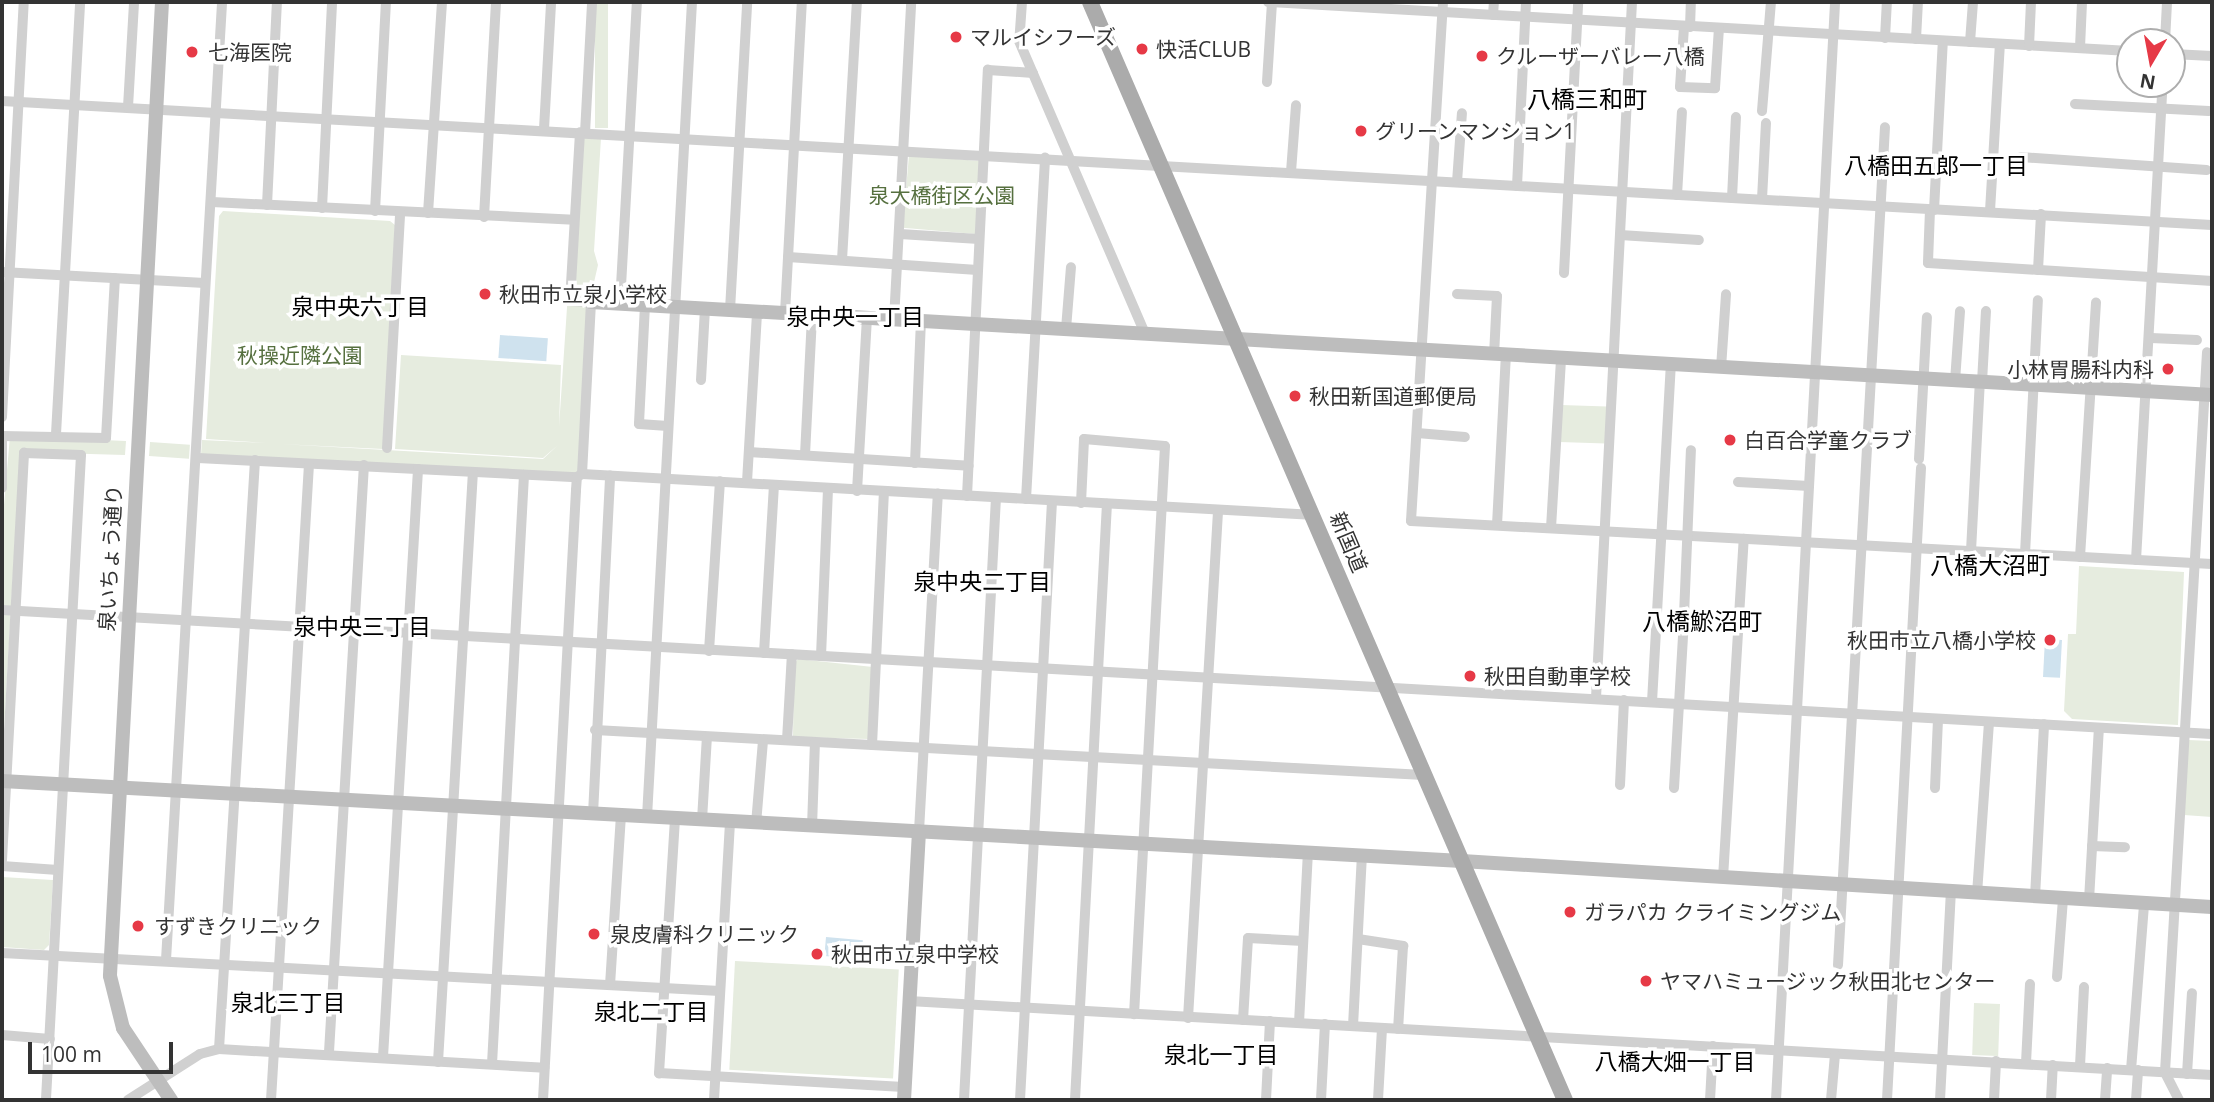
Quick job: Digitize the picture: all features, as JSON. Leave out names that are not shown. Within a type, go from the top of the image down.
[{"type":"main road","name":"新国道","points":[[1090,2],[1159,165],[1315,515],[1565,1100]]},
{"type":"street","points":[[2,417],[6,272],[24,2]]},
{"type":"street","points":[[56,434],[80,2]]},
{"type":"street","points":[[128,107],[134,2]]},
{"type":"street","name":"泉いちょう通り","points":[[162,2],[110,958],[117,1012],[171,1100]]},
{"type":"street","points":[[166,960],[198,458],[205,283],[222,2]]},
{"type":"street","points":[[267,205],[277,2]]},
{"type":"street","points":[[322,208],[329,119],[332,2]]},
{"type":"street","points":[[375,211],[386,2]]},
{"type":"street","points":[[428,214],[442,2]]},
{"type":"street","points":[[484,217],[496,2]]},
{"type":"street","points":[[544,129],[551,2]]},
{"type":"street","points":[[592,2],[570,301],[2208,395]]},
{"type":"street","points":[[620,304],[637,2]]},
{"type":"street","points":[[647,817],[692,2]]},
{"type":"street","points":[[730,310],[747,2]]},
{"type":"street","points":[[785,313],[802,2]]},
{"type":"street","points":[[842,260],[857,2]]},
{"type":"street","points":[[894,320],[911,2]]},
{"type":"street","points":[[1021,2],[1019,41],[1145,334]]},
{"type":"street","points":[[1267,82],[1270,2],[1443,7],[1493,15],[1577,21],[2116,50]]},
{"type":"street","points":[[1493,15],[1494,2]]},
{"type":"street","points":[[1517,186],[1526,2]]},
{"type":"street","points":[[1564,273],[1578,2]]},
{"type":"street","points":[[1596,698],[1632,2]]},
{"type":"street","points":[[1691,2],[1680,87],[1715,88],[1719,28]]},
{"type":"street","points":[[1762,111],[1771,2]]},
{"type":"street","points":[[1776,1100],[1835,2]]},
{"type":"street","points":[[1885,38],[1887,2]]},
{"type":"street","points":[[1916,39],[1918,2]]},
{"type":"street","points":[[1970,43],[1973,2]]},
{"type":"street","points":[[2029,46],[2031,2]]},
{"type":"street","points":[[2080,48],[2082,2]]},
{"type":"street","points":[[2166,28],[2167,2]]},
{"type":"street","points":[[1443,7],[1411,521],[2212,564]]},
{"type":"street","points":[[1943,41],[1928,263],[2212,281]]},
{"type":"street","points":[[1990,211],[2000,44]]},
{"type":"street","points":[[2186,55],[2212,56]]},
{"type":"street","points":[[967,496],[988,70],[1033,73]]},
{"type":"street","points":[[2136,560],[2151,338],[2162,98]]},
{"type":"street","points":[[2,101],[795,143],[2212,225]]},
{"type":"street","points":[[2075,104],[2209,111]]},
{"type":"street","points":[[1291,172],[1296,105]]},
{"type":"street","points":[[1677,195],[1682,112]]},
{"type":"street","points":[[1457,182],[1462,113]]},
{"type":"street","points":[[1732,198],[1737,117]]},
{"type":"street","points":[[1762,199],[1766,123]]},
{"type":"street","points":[[1838,965],[1885,127]]},
{"type":"street","points":[[2021,157],[2207,170]]},
{"type":"street","points":[[1026,499],[1045,158]]},
{"type":"street","points":[[212,202],[574,220]]},
{"type":"street","points":[[387,448],[400,212]]},
{"type":"street","points":[[2038,270],[2041,214]]},
{"type":"street","points":[[900,234],[979,239]]},
{"type":"street","points":[[1620,235],[1699,240]]},
{"type":"street","points":[[788,257],[978,270]]},
{"type":"street","points":[[1066,329],[1071,267]]},
{"type":"street","points":[[6,272],[205,283]]},
{"type":"street","points":[[2,488],[2,439],[56,434],[106,438],[116,278]]},
{"type":"street","points":[[1457,294],[1497,296],[1500,356],[1497,526]]},
{"type":"street","points":[[1721,368],[1726,294]]},
{"type":"street","points":[[2025,554],[2038,300]]},
{"type":"street","points":[[542,1100],[591,302]]},
{"type":"street","points":[[2080,557],[2096,303]]},
{"type":"street","points":[[645,305],[639,424],[668,426]]},
{"type":"street","points":[[701,380],[705,309]]},
{"type":"street","points":[[1955,381],[1960,311]]},
{"type":"street","points":[[1971,551],[1986,311]]},
{"type":"street","points":[[747,482],[757,312]]},
{"type":"street","points":[[805,455],[812,315]]},
{"type":"street","points":[[1887,1100],[1927,317]]},
{"type":"street","points":[[858,491],[866,319]]},
{"type":"street","points":[[915,463],[921,321]]},
{"type":"street","points":[[2151,338],[2197,340]]},
{"type":"street","points":[[2179,1100],[2165,1072],[2186,732],[2193,563],[2208,395],[2207,352]]},
{"type":"street","points":[[1551,528],[1561,359]]},
{"type":"street","points":[[1652,702],[1671,365]]},
{"type":"street","points":[[1417,433],[1465,437]]},
{"type":"street","points":[[1081,503],[1084,439],[1165,446],[1134,1014]]},
{"type":"street","points":[[1674,788],[1691,450]]},
{"type":"street","points":[[749,452],[969,466]]},
{"type":"street","points":[[2,860],[4,781],[24,453],[81,455],[46,1100]]},
{"type":"street","points":[[198,458],[524,475],[666,477],[858,491],[1315,515]]},
{"type":"street","points":[[219,1049],[232,794],[255,460]]},
{"type":"street","points":[[271,1100],[287,796],[309,464]]},
{"type":"street","points":[[329,1052],[341,800],[355,630],[364,466]]},
{"type":"street","points":[[383,1057],[418,469]]},
{"type":"street","points":[[438,1062],[441,975],[473,471]]},
{"type":"street","points":[[492,1064],[524,475]]},
{"type":"street","points":[[593,814],[595,730],[610,475]]},
{"type":"street","points":[[709,651],[720,481]]},
{"type":"street","points":[[1738,482],[1809,486]]},
{"type":"street","points":[[764,653],[774,485]]},
{"type":"street","points":[[821,656],[828,489]]},
{"type":"street","points":[[872,745],[884,492]]},
{"type":"street","points":[[675,819],[659,1073],[904,1093],[938,494]]},
{"type":"street","points":[[964,1100],[981,835],[996,498]]},
{"type":"street","points":[[1020,1100],[1052,502]]},
{"type":"street","points":[[1075,1100],[1107,504]]},
{"type":"street","points":[[1188,1018],[1218,511]]},
{"type":"street","points":[[1723,878],[1744,539]]},
{"type":"street","points":[[2,610],[2212,734]]},
{"type":"street","points":[[787,740],[792,654]]},
{"type":"street","points":[[1620,785],[1624,700]]},
{"type":"street","points":[[1935,788],[1938,719]]},
{"type":"street","points":[[1978,894],[1989,722]]},
{"type":"street","points":[[2035,897],[2044,724]]},
{"type":"street","points":[[2089,900],[2099,729]]},
{"type":"street","points":[[595,730],[1424,775]]},
{"type":"street","points":[[702,820],[707,737]]},
{"type":"street","points":[[756,824],[763,740]]},
{"type":"street","points":[[812,827],[815,742]]},
{"type":"street","points":[[4,781],[1362,855],[1842,887],[2212,907]]},
{"type":"street","points":[[610,985],[621,816]]},
{"type":"street","points":[[714,1100],[730,822]]},
{"type":"street","points":[[2092,846],[2125,847]]},
{"type":"street","points":[[1299,1023],[1308,852]]},
{"type":"street","points":[[1353,1026],[1362,855]]},
{"type":"street","points":[[2,866],[58,870]]},
{"type":"street","points":[[1940,1100],[1951,893]]},
{"type":"street","points":[[2057,977],[2063,899]]},
{"type":"street","points":[[2136,1100],[2135,1070],[2144,903]]},
{"type":"street","points":[[1243,1020],[1248,938],[1303,942]]},
{"type":"street","points":[[1357,939],[1403,946],[1398,1029]]},
{"type":"street","points":[[2,953],[720,991]]},
{"type":"street","points":[[2026,1063],[2031,984]]},
{"type":"street","points":[[2080,1066],[2084,987]]},
{"type":"street","points":[[2187,1074],[2192,993]]},
{"type":"street","points":[[908,1001],[2212,1075]]},
{"type":"street","points":[[1266,1100],[1270,1021]]},
{"type":"street","points":[[1321,1100],[1325,1024]]},
{"type":"street","points":[[1378,1100],[1382,1029]]},
{"type":"street","points":[[2,1035],[50,1039]]},
{"type":"street","points":[[1710,1100],[1713,1046]]},
{"type":"street","points":[[128,1100],[200,1054],[219,1049],[329,1052],[544,1068]]},
{"type":"street","points":[[1832,1100],[1835,1054]]},
{"type":"street","points":[[1994,1100],[1996,1061]]},
{"type":"street","points":[[2051,1100],[2053,1065]]},
{"type":"street","points":[[2105,1100],[2107,1068]]},
{"type":"green space","points":[[595,2],[608,2],[608,128],[595,128]]},
{"type":"green space","name":"秋操近隣公園","points":[[586,137],[601,138],[594,251],[598,265],[589,304],[578,475],[201,455],[202,440],[267,443],[206,439],[219,216],[223,211],[390,221],[395,225],[383,449],[280,444],[543,459],[558,445],[543,458],[395,449],[401,355],[561,365],[559,427],[578,143]]},
{"type":"green space","name":"泉大橋街区公園","points":[[909,155],[982,161],[975,234],[903,228]]},
{"type":"green space","points":[[1561,405],[1607,407],[1606,444],[1560,442]]},
{"type":"green space","points":[[10,436],[126,441],[125,455],[20,452],[2,765],[2,528]]},
{"type":"green space","points":[[150,442],[190,445],[189,459],[149,456]]},
{"type":"green space","points":[[2079,566],[2184,572],[2178,725],[2072,719],[2064,711],[2068,634],[2076,634]]},
{"type":"green space","points":[[798,659],[873,667],[869,739],[793,737],[794,664]]},
{"type":"green space","points":[[2188,740],[2212,741],[2212,817],[2184,815]]},
{"type":"green space","points":[[2,877],[53,880],[49,945],[44,950],[2,947]]},
{"type":"green space","points":[[735,961],[899,970],[893,1078],[729,1070]]},
{"type":"green space","points":[[1974,1003],[2000,1004],[1998,1056],[1972,1055]]},
{"type":"water","points":[[500,335],[548,338],[546,361],[498,358]]},
{"type":"water","points":[[2045,639],[2062,640],[2060,678],[2043,677]]},
{"type":"water","points":[[826,937],[863,940],[861,959],[824,956]]},
{"type":"place","name":"マルイシフーズ","points":[[956,37]]},
{"type":"place","name":"快活CLUB","points":[[1142,49]]},
{"type":"place","name":"七海医院","points":[[192,52]]},
{"type":"place","name":"クルーザーバレー八橋","points":[[1482,56]]},
{"type":"place","name":"グリーンマンション1","points":[[1361,131]]},
{"type":"place","name":"秋田市立泉小学校","points":[[485,294]]},
{"type":"place","name":"小林胃腸科内科","points":[[2168,369]]},
{"type":"place","name":"秋田新国道郵便局","points":[[1295,396]]},
{"type":"place","name":"白百合学童クラブ","points":[[1730,440]]},
{"type":"place","name":"秋田市立八橋小学校","points":[[2050,640]]},
{"type":"place","name":"秋田自動車学校","points":[[1470,676]]},
{"type":"place","name":"ガラパカ クライミングジム","points":[[1570,912]]},
{"type":"place","name":"すずきクリニック","points":[[138,926]]},
{"type":"place","name":"泉皮膚科クリニック","points":[[594,934]]},
{"type":"place","name":"秋田市立泉中学校","points":[[817,954]]},
{"type":"place","name":"ヤマハミュージック秋田北センター","points":[[1646,981]]},
{"type":"district","name":"八橋三和町","points":[[1587,99]]},
{"type":"district","name":"八橋田五郎一丁目","points":[[1936,165]]},
{"type":"district","name":"泉中央六丁目","points":[[360,306]]},
{"type":"district","name":"泉中央一丁目","points":[[855,316]]},
{"type":"district","name":"八橋大沼町","points":[[1990,565]]},
{"type":"district","name":"泉中央二丁目","points":[[982,581]]},
{"type":"district","name":"八橋鯲沼町","points":[[1702,621]]},
{"type":"district","name":"泉中央三丁目","points":[[362,626]]},
{"type":"district","name":"泉北三丁目","points":[[288,1002]]},
{"type":"district","name":"泉北二丁目","points":[[651,1011]]},
{"type":"district","name":"泉北一丁目","points":[[1221,1054]]},
{"type":"district","name":"八橋大畑一丁目","points":[[1675,1061]]}]
